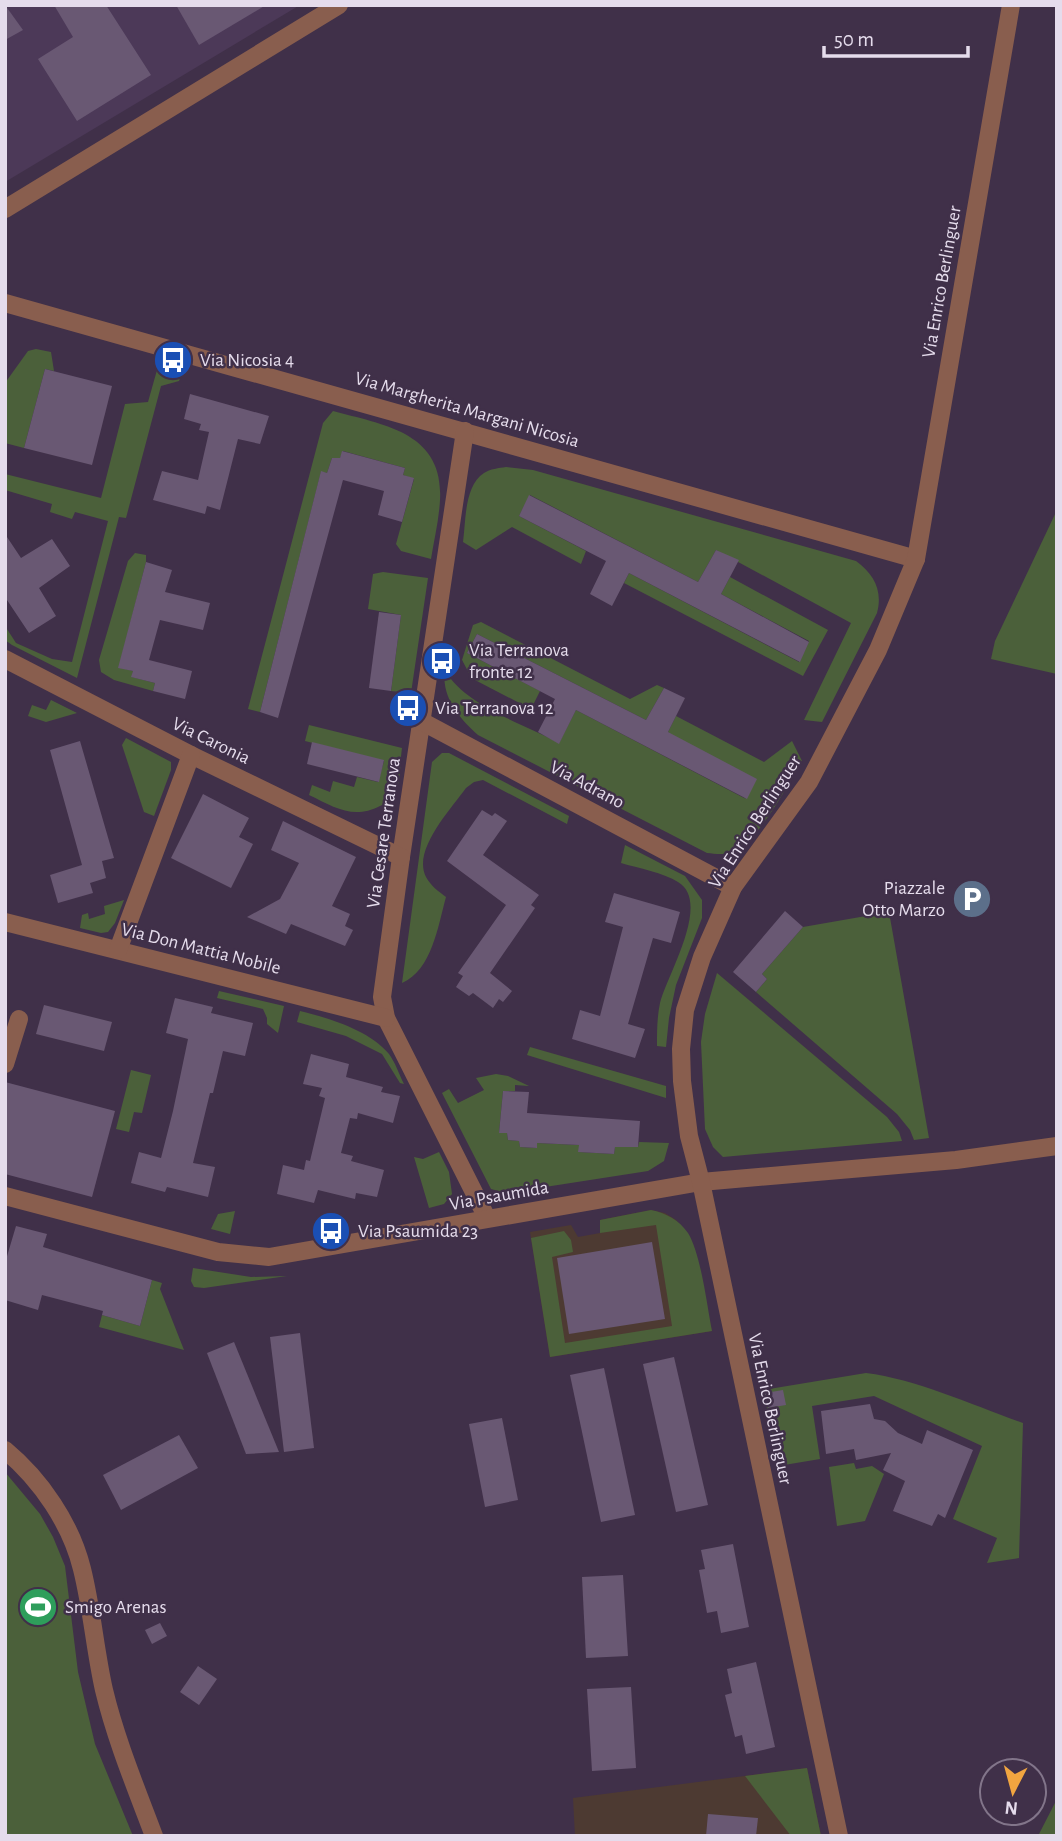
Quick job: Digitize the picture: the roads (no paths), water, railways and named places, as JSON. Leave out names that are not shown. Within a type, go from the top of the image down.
[{"type":"street","points":[[5,209],[339,5]]},
{"type":"street","name":"Via Enrico Berlinguer","points":[[839,1836],[689,1136],[681,1049],[685,1010],[702,957],[733,887],[809,782],[878,650],[916,559],[1011,5]]},
{"type":"street","points":[[5,297],[26,309]]},
{"type":"street","name":"Via Margherita Margani Nicosia","points":[[5,303],[916,559]]},
{"type":"street","name":"Via Cesare Terranova","points":[[465,431],[382,997],[386,1017],[487,1219]]},
{"type":"street","name":"Via Caronia","points":[[5,659],[191,755],[401,857]]},
{"type":"street","name":"Via Adrano","points":[[421,721],[733,887]]},
{"type":"street","points":[[118,950],[191,755]]},
{"type":"street","name":"Via Don Mattia Nobile","points":[[5,922],[386,1017]]},
{"type":"street","points":[[5,1064],[19,1019]]},
{"type":"street","points":[[1006,1154],[1057,1146]]},
{"type":"street","points":[[1006,1154],[1057,1154]]},
{"type":"street","name":"Via Psaumida","points":[[5,1196],[218,1252],[269,1257],[701,1182],[1006,1154]]},
{"type":"street","points":[[5,1450],[38,1483],[72,1540],[82,1568],[104,1690],[117,1739],[154,1836]]},
{"type":"place","name":"Via Nicosia 4","points":[[173,360]]},
{"type":"place","name":"Via Terranova fronte 12","points":[[442,661]]},
{"type":"place","name":"Via Terranova 12","points":[[408,708]]},
{"type":"place","name":"Piazzale Otto Marzo","points":[[972,899]]},
{"type":"place","name":"Via Psaumida 23","points":[[331,1231]]},
{"type":"place","name":"Smigo Arenas","points":[[38,1607]]}]
